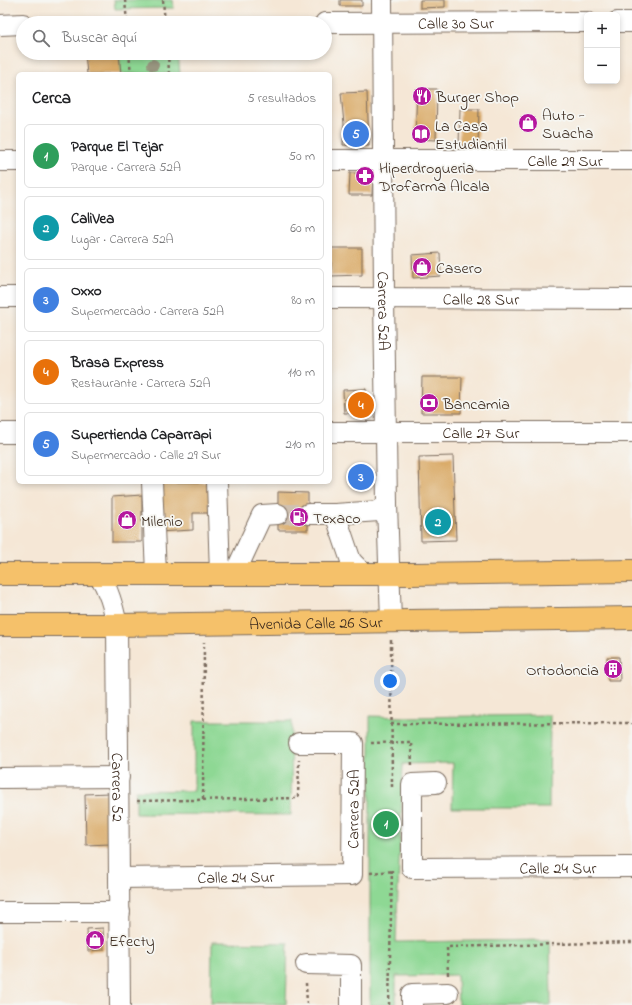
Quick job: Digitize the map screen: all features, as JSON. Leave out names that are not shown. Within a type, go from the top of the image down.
[{"type":"main road","points":[[0,574],[632,571]]},
{"type":"main road","name":"Avenida Calle 26 Sur","points":[[0,625],[118,625],[632,618]]},
{"type":"street","name":"Carrera 52A","points":[[382,0],[384,298],[387,504],[391,621]]},
{"type":"street","name":"Calle 30 Sur","points":[[332,23],[584,22]]},
{"type":"street","points":[[620,22],[632,22]]},
{"type":"street","points":[[0,24],[16,24]]},
{"type":"street","name":"Calle 29 Sur","points":[[332,160],[632,160]]},
{"type":"street","points":[[0,161],[16,161]]},
{"type":"street","points":[[0,297],[16,297]]},
{"type":"street","name":"Calle 28 Sur","points":[[332,298],[632,299]]},
{"type":"street","name":"Calle 27 Sur","points":[[332,432],[632,432]]},
{"type":"street","points":[[0,433],[16,433]]},
{"type":"street","points":[[152,484],[156,573]]},
{"type":"street","points":[[217,484],[228,574]]},
{"type":"street","points":[[308,514],[378,511],[387,504]]},
{"type":"street","points":[[228,574],[262,515],[278,514]]},
{"type":"street","points":[[335,514],[351,561],[363,573]]},
{"type":"street","name":"Carrera 52","points":[[98,573],[112,600],[118,625],[120,1005]]},
{"type":"street","name":"Carrera 52A","points":[[299,743],[353,743],[352,875]]},
{"type":"street","points":[[0,778],[119,777]]},
{"type":"street","points":[[412,868],[412,784],[436,783]]},
{"type":"street","name":"Calle 24 Sur","points":[[412,868],[632,867]]},
{"type":"street","name":"Calle 24 Sur","points":[[119,878],[352,875]]},
{"type":"street","points":[[0,912],[120,912]]},
{"type":"street","points":[[306,964],[351,965],[351,1005]]},
{"type":"street","points":[[412,999],[448,993]]},
{"type":"path","points":[[125,0],[126,16]]},
{"type":"path","points":[[163,0],[164,16]]},
{"type":"path","points":[[130,60],[131,72]]},
{"type":"path","points":[[168,60],[169,72]]},
{"type":"path","points":[[391,621],[392,791]]},
{"type":"path","points":[[203,799],[204,640]]},
{"type":"path","points":[[391,724],[632,723]]},
{"type":"path","points":[[391,743],[411,742],[412,784]]},
{"type":"path","points":[[119,801],[298,798],[299,743]]},
{"type":"path","points":[[389,1005],[392,863]]},
{"type":"path","points":[[352,875],[412,868]]},
{"type":"path","points":[[448,993],[448,947],[632,942]]},
{"type":"path","points":[[306,964],[306,1005]]},
{"type":"green space","points":[[114,0],[173,0],[174,8],[115,9]]},
{"type":"green space","points":[[120,60],[179,60],[180,72],[121,72]]},
{"type":"green space","points":[[550,715],[549,808],[452,808],[453,763],[403,764],[396,942],[550,940],[551,1005],[458,1005],[457,975],[396,976],[396,1005],[370,1005],[370,716]]},
{"type":"green space","points":[[194,721],[292,721],[291,815],[136,814],[136,790],[194,791]]},
{"type":"green space","points":[[212,942],[288,943],[286,1004],[211,1003]]},
{"type":"building","points":[[340,0],[362,0],[362,6],[340,6]]},
{"type":"building","points":[[420,0],[445,0],[445,7],[420,8]]},
{"type":"building","points":[[86,60],[120,60],[121,72],[87,72]]},
{"type":"building","points":[[417,89],[437,89],[436,140],[415,139]]},
{"type":"building","points":[[367,92],[369,146],[343,145],[344,124],[341,93]]},
{"type":"building","points":[[460,109],[479,109],[478,145],[459,145]]},
{"type":"building","points":[[350,173],[373,173],[372,195],[349,195]]},
{"type":"building","points":[[332,248],[362,248],[362,275],[332,276]]},
{"type":"building","points":[[440,253],[441,276],[413,278],[412,255]]},
{"type":"building","points":[[422,377],[462,377],[461,413],[421,413]]},
{"type":"building","points":[[366,389],[366,404],[363,413],[344,413],[343,390]]},
{"type":"building","points":[[453,456],[456,540],[421,541],[419,457]]},
{"type":"building","points":[[155,484],[213,484],[214,513],[193,513],[193,530],[157,532]]},
{"type":"building","points":[[278,492],[308,493],[308,530],[278,530]]},
{"type":"building","name":"Milenio","points":[[142,495],[142,542],[112,542],[112,497]]},
{"type":"building","name":"Ortodoncia","points":[[607,657],[619,657],[620,681],[608,681]]},
{"type":"building","points":[[109,793],[110,844],[86,845],[85,794]]},
{"type":"building","name":"Efecty","points":[[103,928],[104,950],[88,951],[87,929]]},
{"type":"tunnel","points":[[278,514],[308,514]]},
{"type":"place","name":"Burger Shop","points":[[422,96]]},
{"type":"place","name":"Auto - Suacha","points":[[528,123]]},
{"type":"place","name":"Supertienda Caparrapi","points":[[356,134]]},
{"type":"place","name":"La Casa Estudiantil","points":[[421,134]]},
{"type":"place","name":"Hiperdrogueria Drofarma Alcala","points":[[365,176]]},
{"type":"place","name":"Casero","points":[[422,267]]},
{"type":"place","name":"Bancamia","points":[[429,403]]},
{"type":"place","name":"Brasa Express","points":[[361,405]]},
{"type":"place","name":"Oxxo","points":[[361,477]]},
{"type":"place","name":"Texaco","points":[[299,517]]},
{"type":"place","name":"Milenio","points":[[127,520]]},
{"type":"place","name":"CaliVea","points":[[438,522]]},
{"type":"place","name":"Ortodoncia","points":[[613,669]]},
{"type":"place","name":"Parque El Tejar","points":[[386,824]]},
{"type":"place","name":"Efecty","points":[[95,940]]}]
